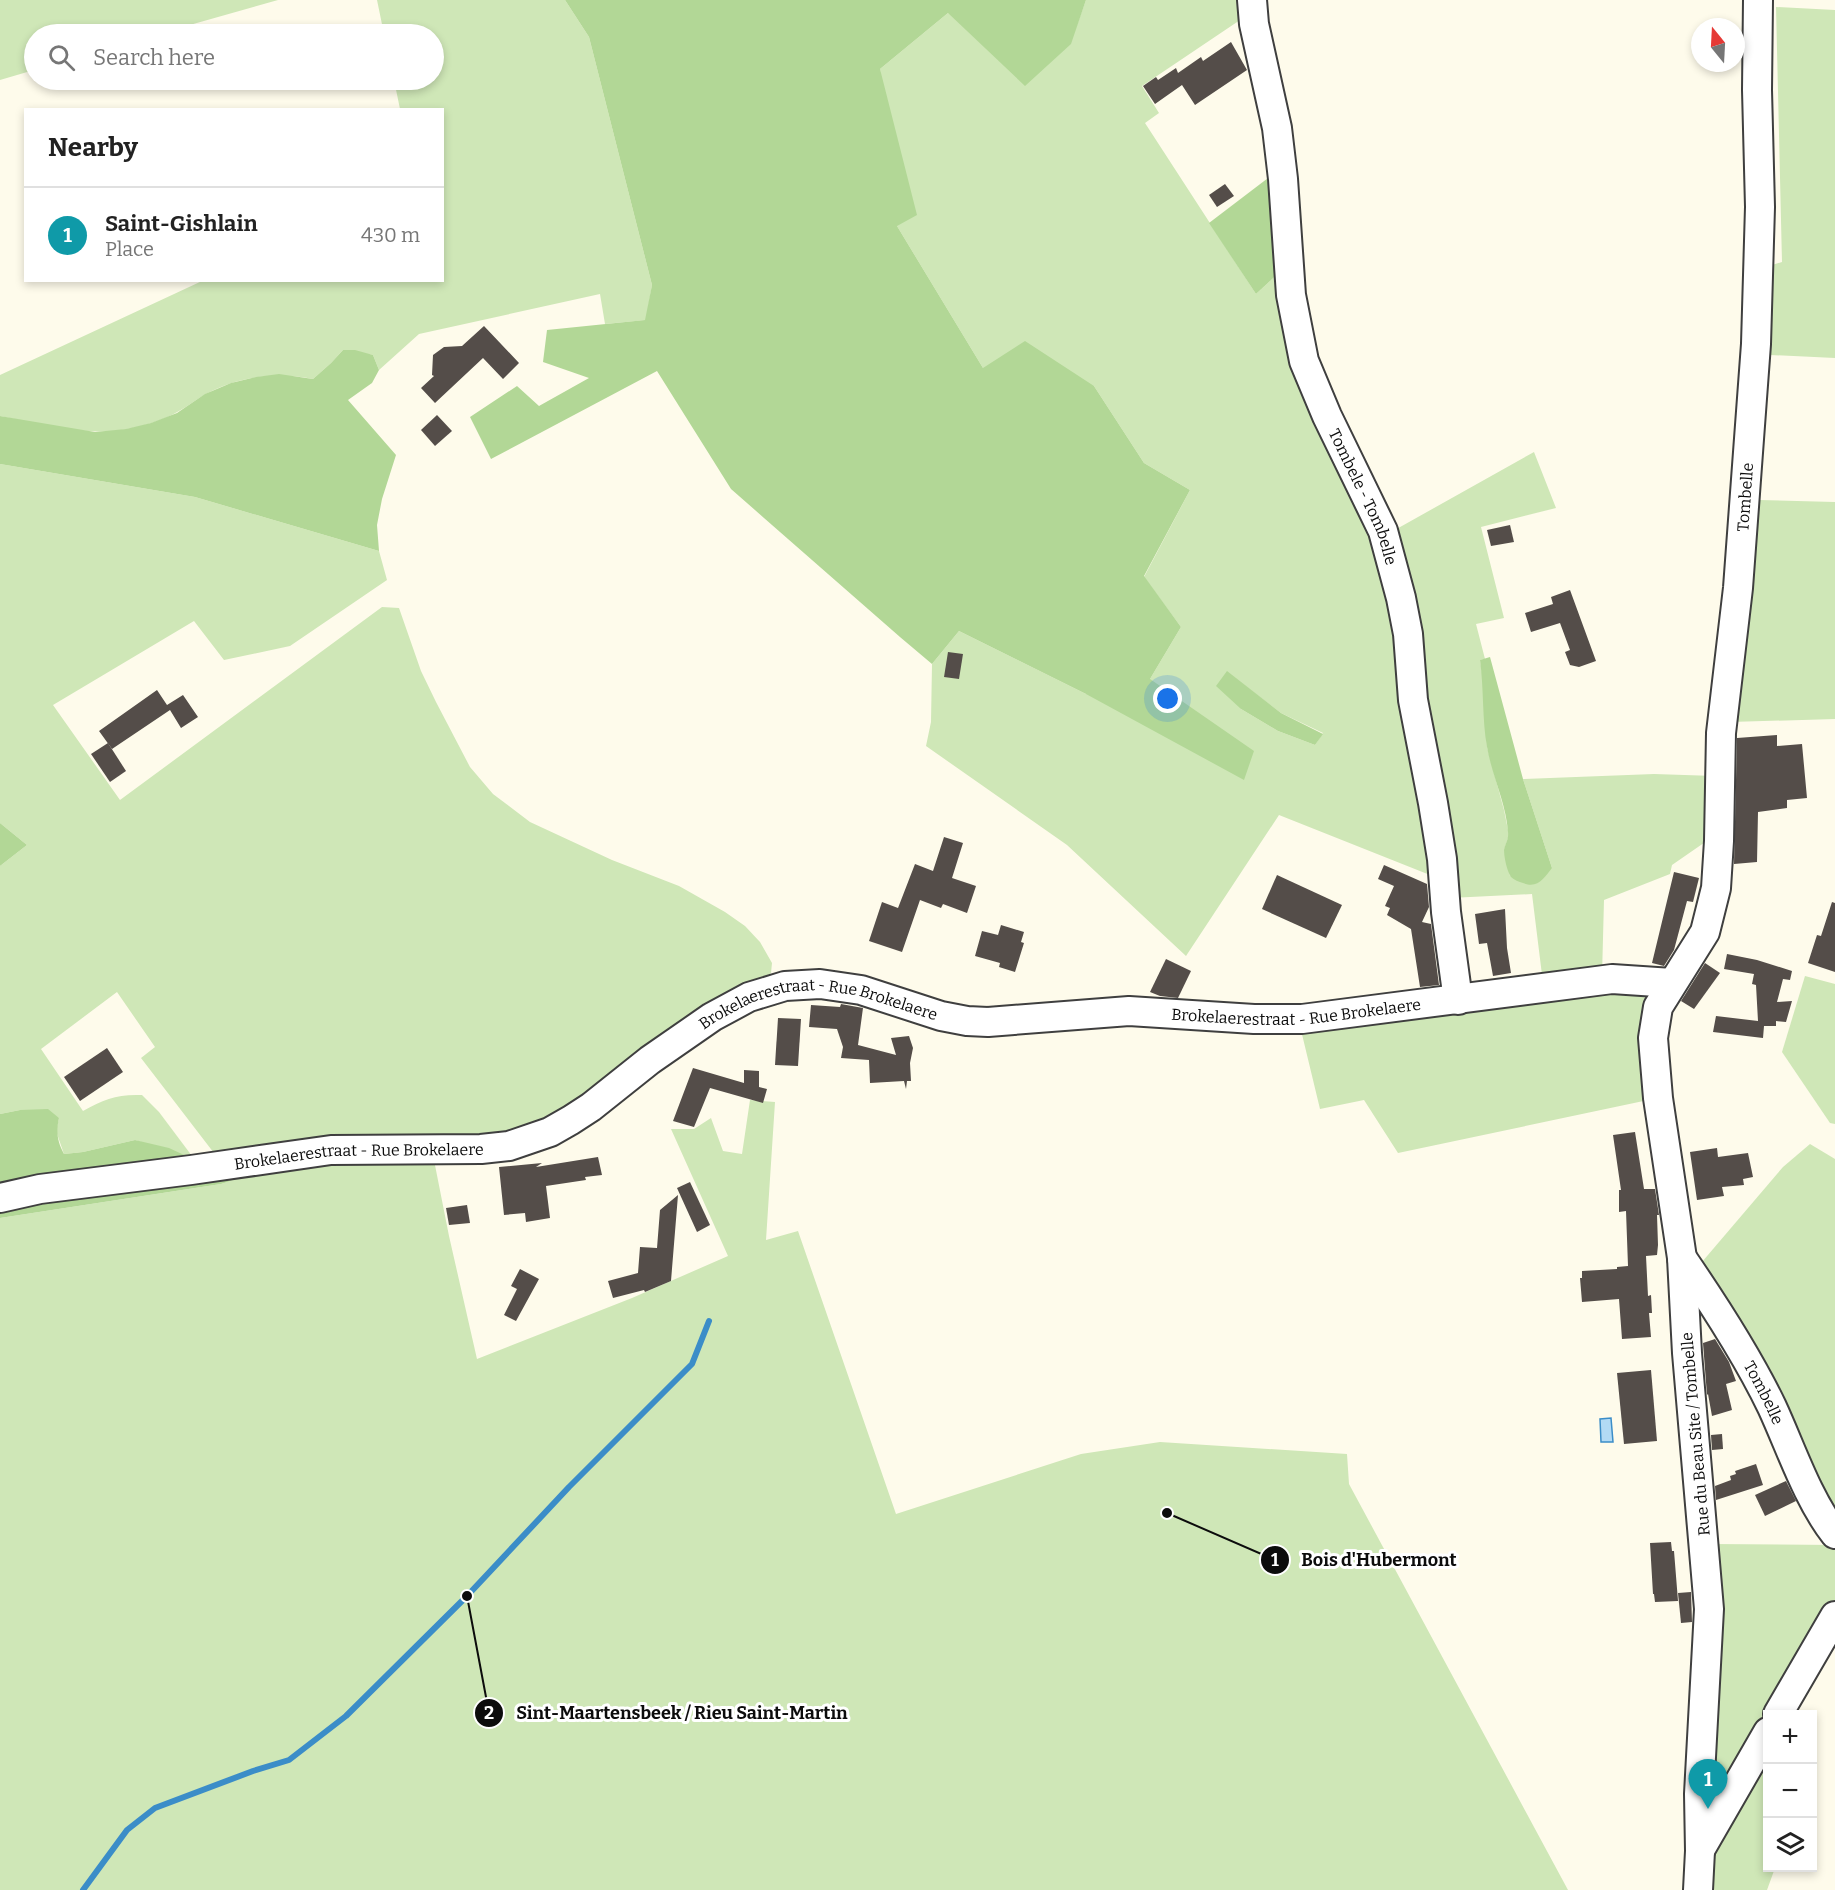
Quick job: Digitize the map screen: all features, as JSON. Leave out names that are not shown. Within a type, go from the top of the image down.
[{"type":"street","name":"Tombele - Tombelle","points":[[1252,0],[1254,24],[1279,138],[1291,295],[1304,361],[1327,416],[1383,531],[1401,598],[1408,634],[1413,700],[1439,838],[1458,1000]]},
{"type":"street","name":"Tombelle","points":[[1672,983],[1705,932],[1716,888],[1721,733],[1738,588],[1756,344],[1761,207],[1757,90],[1758,0]]},
{"type":"street","name":"Brokelaerestraat - Rue Brokelaere","points":[[0,1198],[40,1189],[331,1150],[481,1149],[509,1146],[550,1132],[578,1116],[650,1060],[712,1017],[749,997],[785,986],[820,984],[861,990],[941,1016],[988,1022],[1129,1011],[1254,1019],[1302,1019],[1612,979],[1672,983]]},
{"type":"street","name":"Rue du Beau Site / Tombelle","points":[[1672,983],[1658,1007],[1653,1038],[1658,1098],[1682,1258],[1688,1364],[1709,1609],[1699,1794],[1698,1890]]},
{"type":"street","name":"Tombelle","points":[[1682,1258],[1736,1339],[1771,1405],[1809,1489],[1835,1534]]},
{"type":"street","points":[[1780,1710],[1835,1616]]},
{"type":"street","points":[[1700,1851],[1763,1739]]},
{"type":"green space","points":[[0,0],[278,0],[193,24],[24,24],[24,73],[0,80]]},
{"type":"green space","points":[[377,0],[565,0],[589,37],[652,285],[646,320],[605,324],[600,294],[419,334],[379,370],[373,355],[343,350],[313,379],[272,376],[244,379],[218,388],[167,417],[134,428],[79,431],[0,416],[0,375],[200,282],[444,282],[444,108],[400,108],[396,90],[444,90],[444,24],[382,24]]},
{"type":"green space","points":[[565,0],[1086,0],[1071,44],[1025,86],[948,13],[880,69],[917,215],[897,226],[983,368],[1025,341],[1094,386],[1144,463],[1190,490],[1144,576],[1181,627],[1150,679],[1254,751],[1244,780],[1086,694],[959,631],[932,664],[731,489],[657,371],[491,459],[470,417],[517,386],[539,406],[589,378],[543,362],[547,330],[645,320],[652,285],[589,37]]},
{"type":"green space","points":[[1086,0],[1250,0],[1249,14],[1142,86],[1159,113],[1145,123],[1256,294],[1281,271],[1380,543],[1440,879],[1279,815],[1186,956],[1067,845],[926,746],[931,722],[932,664],[959,631],[1086,694],[1150,679],[1181,627],[1144,577],[1190,490],[1144,463],[1094,386],[983,368],[897,226],[880,69],[948,13],[1070,44]],"holes":[[[1227,672],[1281,713],[1323,733],[1315,745],[1278,731],[1241,709]]]},
{"type":"green space","points":[[1776,7],[1835,10],[1835,358],[1770,355],[1772,265],[1782,262]]},
{"type":"green space","points":[[1276,172],[1281,271],[1256,294],[1209,223]]},
{"type":"green space","points":[[343,350],[355,350],[373,355],[379,370],[372,383],[348,400],[396,455],[382,499],[377,525],[379,551],[195,497],[0,464],[0,416],[95,432],[126,429],[177,413],[205,394],[231,383],[279,374],[313,379]]},
{"type":"green space","points":[[1534,452],[1556,508],[1481,527],[1504,618],[1476,624],[1485,659],[1480,660],[1484,684],[1487,747],[1509,835],[1504,850],[1510,876],[1552,868],[1523,779],[1654,774],[1715,776],[1711,838],[1672,865],[1670,874],[1604,900],[1602,976],[1543,983],[1532,894],[1450,898],[1393,531]]},
{"type":"green space","points":[[0,464],[195,497],[379,551],[387,580],[290,646],[224,660],[194,621],[53,705],[120,800],[382,607],[399,608],[421,671],[436,702],[470,767],[493,794],[530,822],[612,860],[679,886],[725,912],[745,926],[760,942],[772,963],[771,973],[559,1117],[498,1136],[217,1157],[141,1058],[155,1047],[117,992],[41,1049],[83,1111],[111,1098],[142,1095],[159,1112],[195,1160],[135,1140],[64,1154],[56,1131],[59,1118],[20,1110],[0,1114],[0,866],[27,845],[0,823]]},
{"type":"green space","points":[[1759,500],[1835,502],[1835,719],[1730,722]]},
{"type":"green space","points":[[1490,657],[1523,779],[1552,868],[1540,882],[1533,885],[1511,877],[1505,860],[1507,821],[1489,758],[1484,726],[1480,660]]},
{"type":"green space","points":[[1227,671],[1281,713],[1323,734],[1315,745],[1278,731],[1241,709],[1216,686]]},
{"type":"green space","points":[[0,823],[27,845],[0,866]]},
{"type":"green space","points":[[1805,976],[1835,984],[1835,1124],[1830,1123],[1782,1052]]},
{"type":"green space","points":[[1642,991],[1645,997],[1653,1099],[1398,1153],[1364,1100],[1320,1109],[1300,1026],[1484,1001]]},
{"type":"green space","points":[[750,1100],[775,1102],[766,1240],[798,1231],[896,1514],[1081,1454],[1160,1442],[1347,1454],[1349,1484],[1568,1890],[0,1890],[0,1218],[221,1184],[269,1169],[433,1155],[477,1359],[632,1298],[728,1256],[671,1129],[694,1129],[711,1118],[723,1151],[742,1154]]},
{"type":"green space","points":[[48,1109],[59,1118],[58,1136],[64,1154],[135,1140],[169,1148],[195,1160],[269,1169],[221,1184],[0,1218],[0,1114],[20,1110]]},
{"type":"green space","points":[[1810,1144],[1835,1159],[1835,1525],[1696,1269],[1783,1167]]},
{"type":"green space","points":[[1711,1544],[1835,1545],[1835,1605],[1773,1710],[1763,1710],[1763,1727],[1715,1808],[1706,1794]]},
{"type":"green space","points":[[1763,1758],[1763,1872],[1774,1872],[1767,1890],[1708,1890],[1708,1862]]},
{"type":"water","points":[[1611,1418],[1613,1442],[1601,1442],[1600,1419]]},
{"type":"building","points":[[1231,42],[1247,70],[1195,105],[1182,85],[1155,104],[1143,86],[1156,77],[1158,80],[1176,68],[1178,73],[1201,57],[1203,61]]},
{"type":"building","points":[[1225,184],[1234,196],[1217,207],[1209,195]]},
{"type":"building","points":[[484,326],[519,363],[503,379],[483,358],[435,403],[421,388],[434,376],[432,375],[433,355],[444,347],[462,346]]},
{"type":"building","points":[[437,415],[452,431],[435,446],[421,430]]},
{"type":"building","points":[[1510,525],[1514,542],[1491,546],[1487,530]]},
{"type":"building","points":[[1570,590],[1596,661],[1579,667],[1570,665],[1565,652],[1570,650],[1560,623],[1531,632],[1525,613],[1553,604],[1551,597]]},
{"type":"building","points":[[948,652],[963,654],[959,679],[944,677]]},
{"type":"building","points":[[157,690],[167,705],[183,695],[198,717],[181,728],[170,710],[112,749],[99,731]]},
{"type":"building","points":[[1777,735],[1777,746],[1802,744],[1807,798],[1787,800],[1787,808],[1758,812],[1757,862],[1734,864],[1737,738]]},
{"type":"building","points":[[108,743],[126,771],[110,782],[91,754]]},
{"type":"building","points":[[944,837],[963,843],[952,878],[976,886],[967,913],[943,904],[941,908],[920,900],[902,952],[869,941],[882,902],[898,908],[915,864],[933,871]]},
{"type":"building","points":[[1384,865],[1427,884],[1429,907],[1422,922],[1431,924],[1439,985],[1420,987],[1411,929],[1387,915],[1390,908],[1385,906],[1394,886],[1378,879]]},
{"type":"building","points":[[1674,872],[1699,878],[1693,902],[1687,901],[1674,950],[1664,966],[1652,963]]},
{"type":"building","points":[[1277,875],[1342,905],[1326,938],[1262,909]]},
{"type":"building","points":[[1832,902],[1835,903],[1835,972],[1808,963],[1817,935],[1821,936]]},
{"type":"building","points":[[1505,909],[1511,973],[1493,976],[1487,943],[1479,944],[1475,914]]},
{"type":"building","points":[[1001,925],[1024,932],[1021,942],[1024,943],[1015,972],[999,967],[1000,963],[975,956],[982,931],[998,935]]},
{"type":"building","points":[[1727,954],[1792,971],[1790,980],[1783,979],[1777,1002],[1792,1001],[1786,1022],[1776,1021],[1776,1026],[1764,1026],[1763,1038],[1713,1032],[1716,1016],[1758,1021],[1756,985],[1752,984],[1754,974],[1724,969]]},
{"type":"building","points":[[1166,959],[1191,971],[1178,998],[1160,996],[1150,992]]},
{"type":"building","points":[[1705,963],[1720,973],[1694,1009],[1681,1001]]},
{"type":"building","points":[[841,1004],[863,1008],[858,1045],[896,1055],[891,1038],[909,1036],[913,1048],[910,1063],[911,1081],[907,1081],[906,1089],[904,1081],[870,1083],[869,1060],[841,1058],[843,1047],[837,1029],[809,1027],[811,1005],[840,1007]]},
{"type":"building","points":[[778,1018],[801,1019],[798,1066],[775,1065]]},
{"type":"building","points":[[107,1048],[123,1072],[80,1101],[64,1077]]},
{"type":"building","points":[[693,1068],[744,1083],[744,1070],[759,1071],[759,1087],[767,1089],[763,1103],[710,1088],[694,1127],[673,1121]]},
{"type":"building","points":[[1635,1132],[1644,1189],[1655,1189],[1659,1215],[1657,1215],[1658,1245],[1657,1255],[1646,1256],[1648,1296],[1651,1295],[1652,1313],[1649,1313],[1651,1337],[1622,1339],[1619,1299],[1582,1302],[1580,1278],[1582,1278],[1582,1271],[1628,1266],[1626,1211],[1619,1212],[1619,1190],[1621,1190],[1613,1135]]},
{"type":"building","points":[[1717,1148],[1718,1157],[1748,1153],[1753,1177],[1743,1179],[1744,1185],[1722,1187],[1724,1196],[1697,1200],[1690,1152]]},
{"type":"building","points":[[598,1157],[602,1175],[585,1177],[586,1180],[546,1186],[550,1218],[526,1222],[525,1213],[504,1215],[499,1167],[542,1163],[536,1167]]},
{"type":"building","points":[[690,1182],[710,1225],[697,1232],[677,1188]]},
{"type":"building","points":[[678,1195],[671,1281],[645,1292],[644,1290],[613,1298],[608,1281],[638,1273],[640,1247],[657,1248],[660,1210]]},
{"type":"building","points":[[467,1205],[470,1223],[449,1225],[446,1208]]},
{"type":"building","points":[[520,1269],[539,1279],[516,1321],[504,1315],[517,1289],[511,1286]]},
{"type":"building","points":[[1715,1339],[1729,1362],[1736,1381],[1726,1384],[1732,1410],[1712,1416],[1707,1395],[1703,1343]]},
{"type":"building","points":[[1651,1370],[1657,1441],[1624,1444],[1617,1373]]},
{"type":"building","points":[[1722,1434],[1723,1449],[1712,1450],[1711,1435]]},
{"type":"building","points":[[1756,1464],[1763,1485],[1716,1500],[1715,1486],[1731,1480],[1730,1476],[1736,1474],[1735,1471]]},
{"type":"building","points":[[1786,1481],[1796,1501],[1765,1516],[1755,1495]]},
{"type":"building","points":[[1671,1542],[1672,1551],[1674,1551],[1678,1601],[1655,1602],[1650,1543]]},
{"type":"building","points":[[1691,1592],[1692,1622],[1681,1623],[1678,1593]]},
{"type":"waterway","points":[[83,1890],[127,1830],[155,1808],[289,1760],[346,1716],[467,1596],[569,1487],[692,1364],[709,1321]]},
{"type":"place","name":"Bois d'Hubermont","points":[[1167,1513]]},
{"type":"place","name":"Sint-Maartensbeek / Rieu Saint-Martin","points":[[467,1596]]},
{"type":"place","name":"Saint-Gishlain","points":[[1708,1809]]}]
